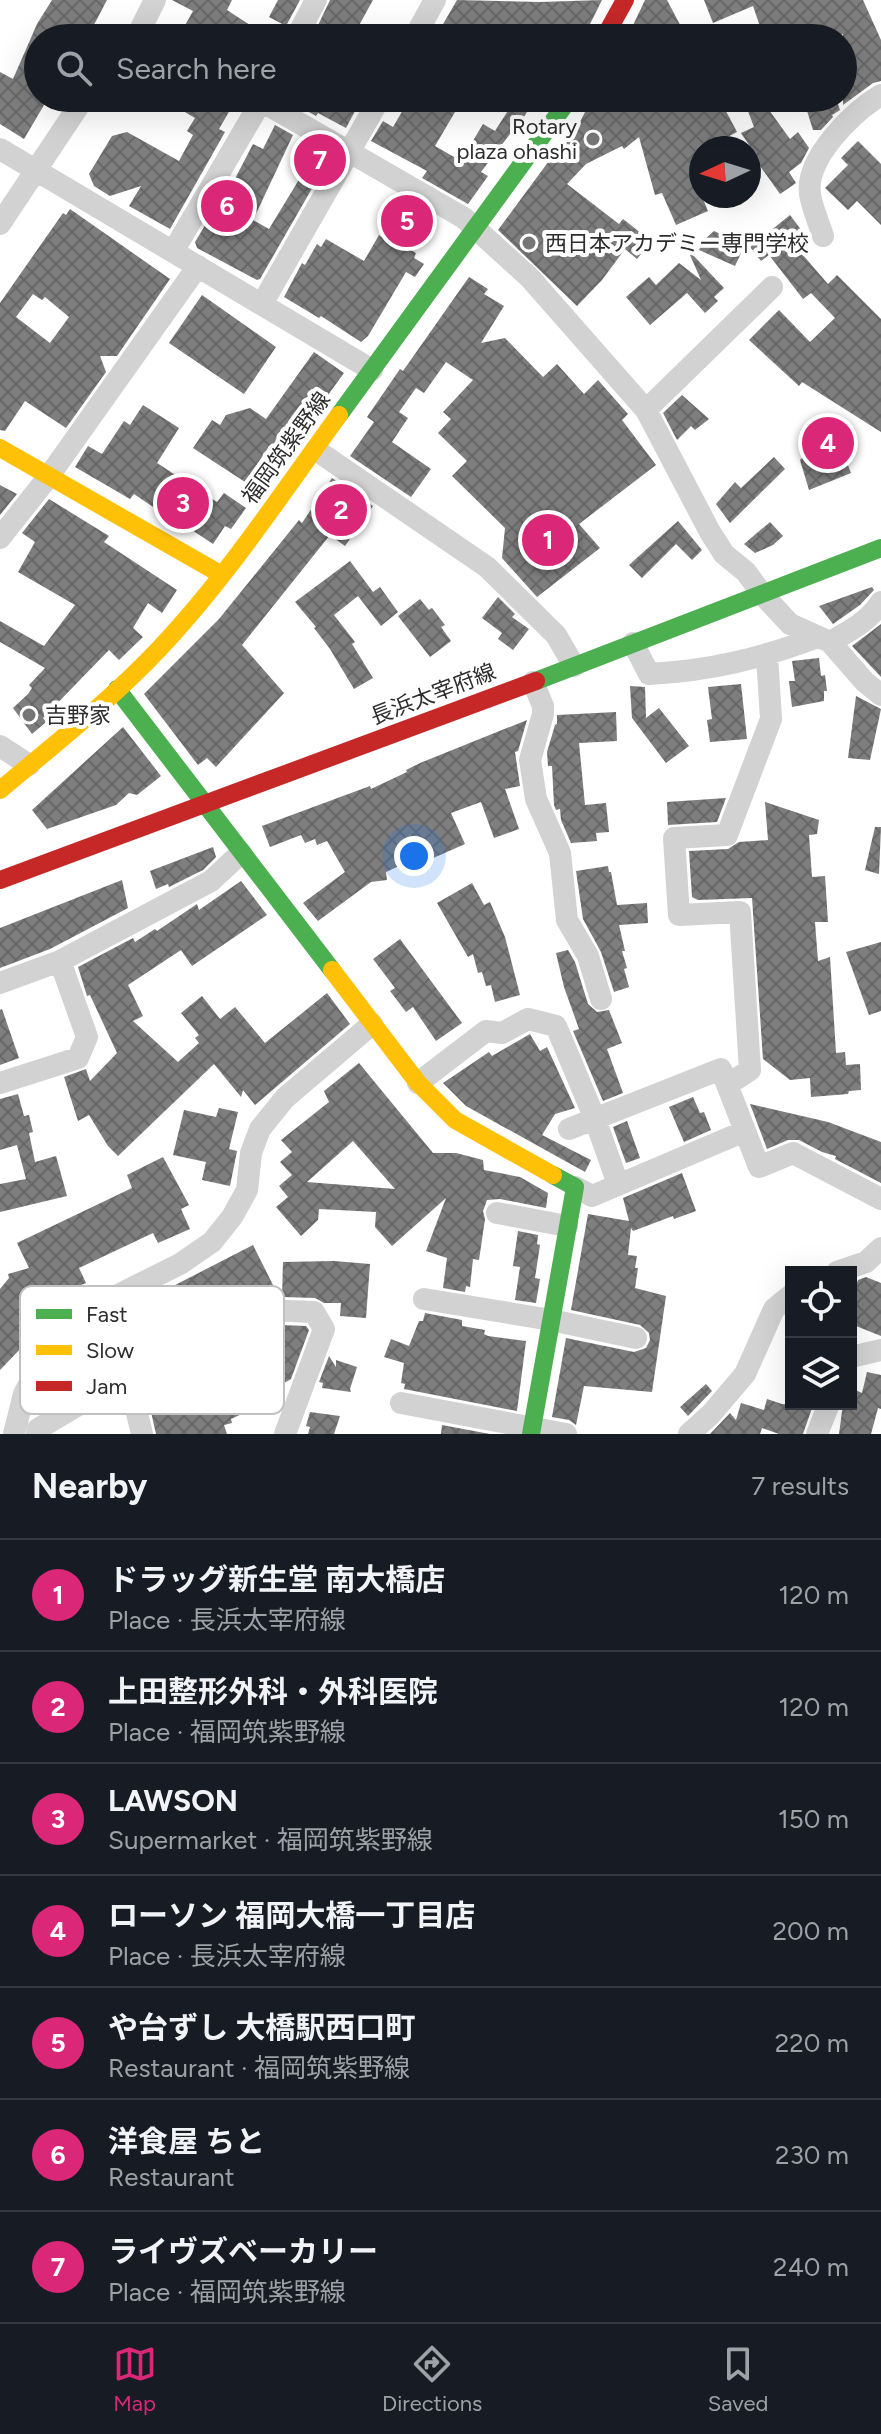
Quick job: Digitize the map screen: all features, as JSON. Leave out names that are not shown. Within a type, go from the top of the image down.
[{"type":"street","points":[[143,24],[155,0]]},
{"type":"street","points":[[303,24],[316,0]]},
{"type":"street","points":[[422,24],[435,0]]},
{"type":"street","points":[[612,24],[625,0]]},
{"type":"street","points":[[857,112],[881,95]]},
{"type":"street","points":[[0,224],[74,112]]},
{"type":"street","points":[[174,250],[255,112]]},
{"type":"street","points":[[282,112],[464,218],[530,278],[646,410],[724,554],[746,572],[790,624],[824,640],[881,695]]},
{"type":"street","points":[[262,304],[372,112]]},
{"type":"street","name":"福岡筑紫野線","points":[[0,790],[161,647],[222,575],[560,112]]},
{"type":"street","points":[[823,236],[809,192],[812,173],[827,145],[857,112]]},
{"type":"street","points":[[0,149],[372,370]]},
{"type":"street","points":[[0,538],[49,476],[198,266]]},
{"type":"street","points":[[646,410],[772,287]]},
{"type":"street","points":[[0,448],[222,575]]},
{"type":"street","points":[[316,450],[487,567],[556,635],[574,666]]},
{"type":"street","name":"長浜太宰府線","points":[[0,880],[533,682],[881,548]]},
{"type":"street","points":[[633,643],[649,674],[706,669],[767,656],[857,628],[881,602]]},
{"type":"street","points":[[727,1085],[750,1070],[740,912],[679,915],[674,838],[727,835],[771,719],[767,656]]},
{"type":"street","points":[[533,682],[543,706],[530,760],[536,799],[560,853],[567,920],[588,956],[601,999]]},
{"type":"street","points":[[117,689],[418,1083],[455,1120],[592,1196],[745,1131]]},
{"type":"street","points":[[0,746],[29,765]]},
{"type":"street","points":[[0,983],[60,961],[211,881],[241,853]]},
{"type":"street","points":[[0,1083],[78,1058],[87,1037],[60,961]]},
{"type":"street","points":[[418,1083],[486,1031],[502,1033],[528,1019],[556,1026],[618,1184]]},
{"type":"street","points":[[136,1286],[180,1264],[212,1242],[232,1217],[247,1190],[251,1153],[260,1129],[285,1098],[372,1024]]},
{"type":"street","points":[[569,1129],[721,1069],[759,1167],[793,1153],[881,1199]]},
{"type":"street","points":[[532,1431],[575,1187]]},
{"type":"street","points":[[497,1213],[567,1226]]},
{"type":"street","points":[[854,1266],[866,1262],[881,1248]]},
{"type":"street","points":[[424,1299],[636,1338]]},
{"type":"street","points":[[689,1434],[711,1414],[745,1374],[774,1309],[785,1300]]},
{"type":"street","points":[[284,1311],[314,1312],[324,1329],[285,1434]]},
{"type":"street","points":[[857,1356],[881,1350]]},
{"type":"street","points":[[401,1403],[532,1431],[566,1434]]},
{"type":"street","points":[[14,1434],[20,1410]]},
{"type":"street","points":[[817,1434],[827,1410]]},
{"type":"street","points":[[37,1434],[38,1429],[63,1414]]},
{"type":"street","points":[[137,1414],[142,1434]]},
{"type":"building","points":[[52,0],[107,0],[94,24],[37,24]]},
{"type":"building","points":[[172,0],[232,0],[227,10],[248,24],[186,24],[193,11]]},
{"type":"building","points":[[278,0],[300,0],[287,24],[269,17]]},
{"type":"building","points":[[330,0],[373,0],[360,24],[319,24]]},
{"type":"building","points":[[457,0],[602,0],[590,24],[443,24]]},
{"type":"building","points":[[645,0],[667,0],[680,24],[634,24]]},
{"type":"building","points":[[704,0],[863,0],[881,40],[881,81],[857,95],[857,24],[759,24],[753,6],[713,23]]},
{"type":"building","points":[[24,54],[24,112],[40,112],[24,139],[0,124],[0,72],[13,79]]},
{"type":"building","points":[[185,112],[229,112],[219,129],[225,132],[170,229],[129,206],[141,186],[110,196],[94,186],[89,174],[112,136],[127,132],[179,161],[193,135],[187,131],[195,118]]},
{"type":"building","points":[[309,112],[355,112],[346,128],[318,113],[316,116]]},
{"type":"building","points":[[402,112],[455,112],[435,146],[461,161],[483,124],[495,131],[507,112],[527,112],[512,136],[510,134],[481,172],[488,176],[468,204],[422,178],[427,171],[371,141],[383,121],[393,127]]},
{"type":"building","points":[[585,112],[726,112],[737,132],[730,136],[689,136],[689,208],[707,208],[708,211],[676,225],[662,193],[655,195],[639,137],[624,149],[622,146],[586,164],[567,184],[619,224],[623,219],[651,241],[637,259],[625,249],[577,306],[498,230],[557,150],[573,134],[571,130]]},
{"type":"building","points":[[748,112],[770,112],[790,139],[798,132],[809,148],[801,163],[789,172],[796,183],[780,194],[761,167],[761,136],[743,136],[741,133],[754,127]]},
{"type":"building","points":[[807,112],[837,112],[821,130],[813,130]]},
{"type":"building","points":[[275,125],[293,135],[253,220],[269,229],[317,150],[330,157],[257,280],[197,248],[195,242],[209,219],[213,221],[253,144],[263,149]]},
{"type":"building","points":[[858,141],[881,164],[881,225],[857,201],[848,210],[825,188],[848,165],[841,158]]},
{"type":"building","points":[[401,198],[428,214],[407,248],[416,253],[414,258],[424,264],[415,277],[406,272],[368,336],[361,342],[284,297],[302,263],[305,265],[317,244],[321,247],[326,239],[364,261],[379,235],[381,237]]},
{"type":"building","points":[[70,209],[170,279],[117,356],[100,356],[106,372],[66,428],[25,401],[5,431],[0,430],[0,303],[63,213],[66,215]],"holes":[[[33,294],[42,300],[45,297],[69,317],[50,343],[16,317]]]},
{"type":"building","points":[[790,215],[805,235],[796,247],[828,284],[837,275],[881,319],[881,432],[802,382],[799,386],[749,340],[779,310],[810,342],[835,318],[811,293],[803,299],[769,255],[761,261],[750,247]]},
{"type":"building","points":[[714,231],[745,245],[735,266],[699,250],[703,241]]},
{"type":"building","points":[[692,254],[724,288],[714,297],[718,301],[705,313],[687,293],[650,325],[626,297],[649,277],[656,285],[679,263],[701,280]]},
{"type":"building","points":[[469,277],[488,289],[484,294],[504,306],[481,343],[505,338],[543,377],[557,364],[584,394],[598,380],[628,414],[622,420],[656,465],[579,524],[600,548],[537,597],[502,558],[505,528],[452,476],[467,461],[438,433],[451,419],[443,412],[473,380],[446,362],[424,393],[416,388],[399,412],[408,418],[392,442],[431,469],[411,497],[350,456],[374,422],[367,417]]},
{"type":"building","points":[[202,295],[276,347],[244,394],[169,343]]},
{"type":"building","points":[[314,352],[344,373],[311,417],[308,415],[280,456],[268,448],[245,482],[193,448],[212,420],[220,425],[226,415],[250,408],[266,419]]},
{"type":"building","points":[[682,395],[709,419],[695,430],[691,426],[677,440],[663,413]]},
{"type":"building","points":[[143,405],[179,428],[157,463],[217,502],[224,493],[246,508],[231,529],[225,526],[213,544],[134,494],[130,499],[75,467],[88,446],[102,454],[124,421],[130,425]]},
{"type":"building","points":[[833,427],[851,473],[809,490],[800,460]]},
{"type":"building","points":[[774,457],[785,469],[730,523],[716,504],[735,482],[741,488]]},
{"type":"building","points":[[332,478],[373,506],[345,546],[330,535],[242,645],[284,693],[216,767],[207,758],[198,765],[144,694],[219,619],[299,520],[302,523]]},
{"type":"building","points":[[0,485],[17,494],[0,515]]},
{"type":"building","points":[[49,499],[109,536],[104,542],[177,590],[162,613],[148,603],[133,628],[143,637],[119,660],[109,650],[43,718],[46,722],[32,734],[13,708],[28,694],[32,688],[29,685],[45,668],[0,642],[0,621],[44,646],[75,605],[18,572],[35,542],[22,533]]},
{"type":"building","points":[[678,521],[702,550],[692,560],[676,544],[642,578],[629,565]]},
{"type":"building","points":[[770,522],[783,536],[773,545],[755,553],[744,544]]},
{"type":"building","points":[[350,561],[373,592],[380,587],[398,612],[381,626],[358,596],[334,615],[355,642],[352,644],[373,678],[354,689],[316,627],[295,602]]},
{"type":"building","points":[[872,587],[874,590],[860,605],[833,624],[819,606]]},
{"type":"building","points":[[498,597],[515,614],[512,617],[529,629],[513,650],[498,639],[502,633],[482,618]]},
{"type":"building","points":[[420,599],[429,610],[432,608],[445,625],[441,627],[451,641],[430,657],[398,616]]},
{"type":"building","points":[[881,624],[881,677],[852,646]]},
{"type":"building","points":[[819,658],[827,691],[824,691],[824,701],[792,707],[789,681],[795,681],[792,661]]},
{"type":"building","points":[[741,684],[747,739],[710,742],[707,720],[712,719],[708,687]]},
{"type":"building","points":[[630,686],[645,687],[646,718],[659,708],[689,746],[666,763],[632,718]]},
{"type":"building","points":[[856,696],[881,709],[870,760],[848,758]]},
{"type":"building","points":[[616,712],[617,741],[579,743],[585,805],[606,803],[609,832],[596,833],[597,841],[571,843],[561,820],[560,809],[556,810],[554,805],[552,766],[548,766],[547,752],[557,715]]},
{"type":"building","points":[[527,720],[518,751],[515,752],[520,786],[505,789],[519,829],[494,838],[481,802],[451,813],[465,844],[413,867],[410,861],[386,872],[387,880],[371,882],[318,921],[303,903],[345,872],[327,841],[317,845],[315,839],[305,843],[301,835],[270,847],[262,826],[370,786],[371,789],[420,763]]},
{"type":"building","points":[[123,727],[161,776],[137,795],[129,793],[116,805],[47,829],[32,810]]},
{"type":"building","points":[[726,798],[717,822],[668,825],[667,802]]},
{"type":"building","points":[[765,802],[819,820],[817,834],[809,835],[812,877],[825,876],[828,922],[815,922],[818,961],[830,957],[836,1053],[845,1052],[846,1065],[860,1064],[861,1090],[811,1097],[810,1078],[790,1080],[763,1059],[752,898],[698,900],[692,897],[689,851],[728,849],[739,842],[768,840]]},
{"type":"building","points":[[875,827],[881,827],[879,874],[865,870]]},
{"type":"building","points":[[213,847],[216,857],[203,870],[169,887],[168,884],[156,889],[150,871]]},
{"type":"building","points":[[608,866],[617,905],[647,903],[648,923],[619,925],[629,987],[614,992],[601,952],[583,919],[576,871]]},
{"type":"building","points":[[122,880],[128,908],[50,949],[0,968],[0,928]]},
{"type":"building","points":[[241,881],[267,915],[192,966],[181,950],[128,985],[143,1016],[133,1021],[178,1062],[199,1043],[195,1038],[199,1035],[181,1013],[202,996],[220,1019],[235,1007],[265,1043],[327,993],[350,1024],[255,1105],[243,1090],[241,1097],[214,1064],[118,1156],[89,1115],[78,1121],[64,1077],[86,1069],[90,1081],[117,1053],[90,995],[87,996],[78,967],[133,938],[135,942],[155,929],[157,931],[197,904],[199,910]]},
{"type":"building","points":[[472,883],[484,905],[490,902],[505,937],[520,995],[495,1002],[491,985],[486,986],[482,972],[478,973],[473,954],[468,957],[437,903]]},
{"type":"building","points":[[400,939],[462,1023],[436,1041],[413,1007],[406,1012],[390,991],[395,988],[373,959]]},
{"type":"building","points":[[881,942],[881,1011],[869,1015],[846,952]]},
{"type":"building","points":[[568,950],[588,1004],[597,1012],[609,1010],[622,1043],[607,1049],[623,1093],[603,1101],[573,1031],[579,1029],[556,953]]},
{"type":"building","points":[[0,1010],[19,1058],[0,1065]]},
{"type":"building","points":[[530,1034],[540,1051],[547,1047],[575,1108],[555,1114],[542,1135],[591,1160],[585,1172],[466,1106],[443,1083],[489,1052],[492,1056]]},
{"type":"building","points":[[359,1063],[433,1153],[456,1153],[483,1160],[484,1170],[520,1177],[548,1193],[546,1208],[500,1199],[487,1200],[483,1211],[485,1219],[479,1260],[473,1259],[470,1287],[466,1286],[465,1292],[443,1288],[447,1258],[426,1251],[446,1198],[392,1246],[375,1227],[376,1212],[319,1209],[318,1220],[301,1236],[276,1207],[288,1197],[279,1186],[292,1175],[280,1162],[292,1152],[281,1140],[329,1102],[324,1091]],"holes":[[[353,1141],[395,1189],[307,1182]]]},
{"type":"building","points":[[18,1094],[24,1116],[29,1115],[35,1162],[56,1156],[67,1196],[0,1212],[0,1184],[26,1179],[17,1145],[0,1150],[0,1099]]},
{"type":"building","points":[[693,1097],[700,1113],[704,1112],[711,1130],[684,1142],[669,1107]]},
{"type":"building","points":[[750,1104],[828,1122],[881,1142],[881,1183],[835,1159],[836,1156],[799,1140],[788,1140],[767,1149]]},
{"type":"building","points":[[219,1108],[238,1112],[229,1149],[237,1151],[230,1186],[202,1180],[206,1162],[173,1155],[184,1110],[216,1117]]},
{"type":"building","points":[[627,1121],[640,1158],[626,1163],[613,1127]]},
{"type":"building","points":[[163,1157],[189,1205],[181,1209],[190,1229],[158,1243],[153,1233],[79,1268],[86,1283],[79,1286],[20,1286],[20,1349],[0,1370],[0,1289],[9,1278],[8,1274],[29,1268],[17,1243],[132,1188],[127,1175]]},
{"type":"building","points":[[682,1173],[696,1211],[633,1231],[631,1228],[628,1255],[637,1256],[635,1288],[666,1296],[652,1392],[584,1386],[576,1425],[569,1420],[552,1417],[566,1338],[634,1352],[646,1348],[650,1340],[649,1333],[640,1325],[571,1310],[588,1214],[629,1221],[623,1198]]},
{"type":"building","points":[[518,1231],[538,1235],[537,1244],[540,1245],[535,1278],[540,1279],[536,1303],[515,1300],[520,1267],[513,1266]]},
{"type":"building","points":[[253,1245],[273,1285],[271,1286],[173,1286]]},
{"type":"building","points":[[283,1262],[370,1264],[366,1318],[340,1316],[341,1303],[284,1297]]},
{"type":"building","points":[[866,1277],[881,1283],[881,1336],[857,1326],[858,1280]]},
{"type":"building","points":[[425,1313],[462,1320],[462,1326],[485,1330],[484,1334],[488,1336],[526,1341],[517,1411],[404,1389],[405,1384],[401,1383],[404,1363],[384,1357],[391,1339],[409,1346]]},
{"type":"building","points":[[284,1325],[306,1326],[309,1330],[291,1379],[284,1383]]},
{"type":"building","points":[[329,1356],[336,1367],[336,1360],[357,1367],[351,1392],[322,1388],[323,1383],[319,1382]]},
{"type":"building","points":[[867,1372],[881,1375],[881,1409],[878,1408],[871,1434],[839,1434],[842,1410],[857,1410],[857,1391],[862,1393]]},
{"type":"building","points":[[706,1384],[712,1391],[688,1416],[680,1407]]},
{"type":"building","points":[[767,1399],[785,1404],[785,1410],[811,1410],[803,1434],[779,1434],[762,1428],[760,1434],[710,1434],[730,1413],[736,1420],[741,1403],[764,1410]]},
{"type":"building","points":[[310,1412],[340,1416],[334,1434],[308,1434],[310,1427],[306,1426]]},
{"type":"building","points":[[152,1414],[242,1414],[231,1419],[232,1423],[224,1425],[227,1434],[156,1434]]},
{"type":"building","points":[[442,1425],[490,1434],[441,1434]]},
{"type":"traffic: fast","points":[[339,415],[560,112]]},
{"type":"traffic: fast","points":[[536,681],[881,548]]},
{"type":"traffic: fast","points":[[117,689],[332,970]]},
{"type":"traffic: fast","points":[[531,1434],[575,1187],[553,1175]]},
{"type":"traffic: slow","points":[[0,790],[122,686],[185,621],[339,415]]},
{"type":"traffic: slow","points":[[0,448],[222,575]]},
{"type":"traffic: slow","points":[[332,970],[418,1083],[455,1120],[553,1175]]},
{"type":"traffic: jam","points":[[612,24],[625,0]]},
{"type":"traffic: jam","points":[[0,880],[536,681]]},
{"type":"place","name":"Rotary plaza ohashi","points":[[593,139]]},
{"type":"place","name":"ライヴズベーカリー","points":[[320,160]]},
{"type":"place","name":"洋食屋 ちと","points":[[227,206]]},
{"type":"place","name":"や台ずし 大橋駅西口町","points":[[407,221]]},
{"type":"place","name":"西日本アカデミー専門学校","points":[[529,243]]},
{"type":"place","name":"ローソン 福岡大橋一丁目店","points":[[828,443]]},
{"type":"place","name":"LAWSON","points":[[183,503]]},
{"type":"place","name":"上田整形外科・外科医院","points":[[341,510]]},
{"type":"place","name":"ドラッグ新生堂 南大橋店","points":[[548,540]]},
{"type":"place","name":"吉野家","points":[[29,715]]}]
